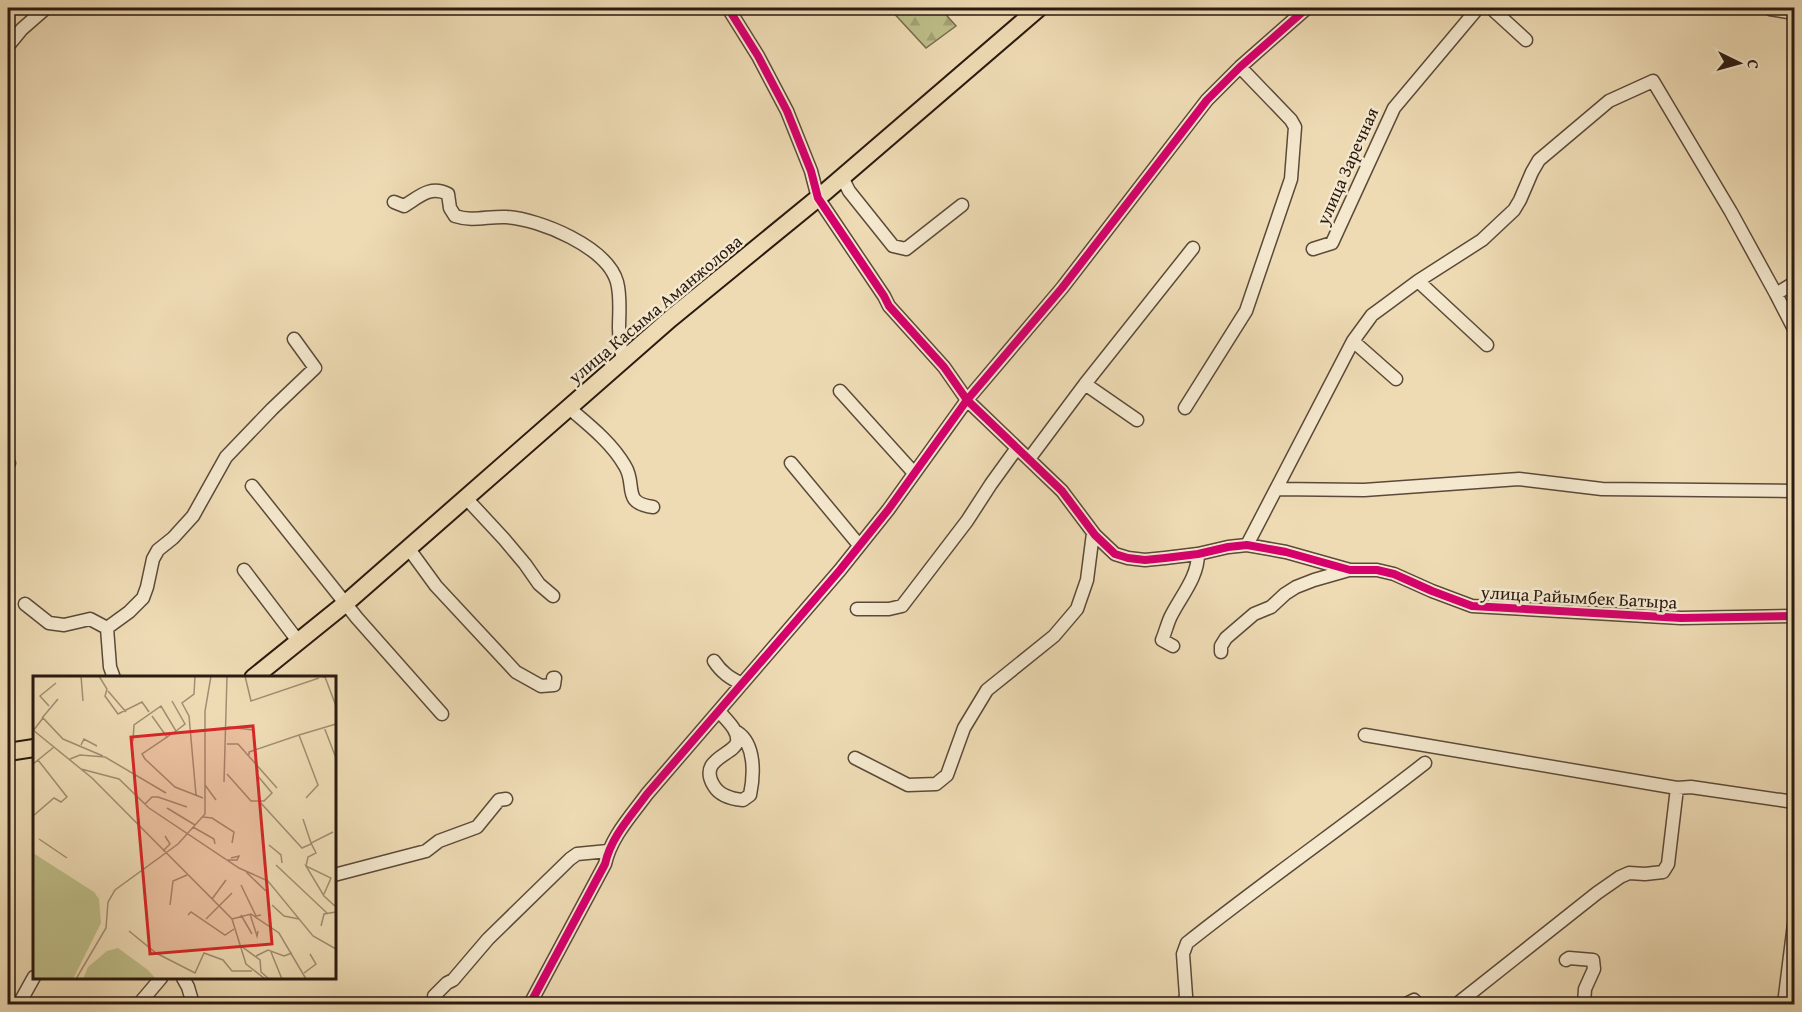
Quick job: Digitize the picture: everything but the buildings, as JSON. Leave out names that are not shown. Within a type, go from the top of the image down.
[{"type":"main road","name":"улица Касыма Аманжолова","points":[[256,676],[346,603],[670,319],[818,198],[1039,8]]},
{"type":"main road","points":[[8,752],[33,748]]},
{"type":"street","points":[[8,46],[22,28],[46,8]]},
{"type":"street","name":"улица Райымбек Батыра","points":[[728,8],[758,56],[787,111],[818,198],[889,306],[944,367],[967,400],[1062,491],[1093,533],[1115,554],[1145,560],[1247,545],[1286,552],[1350,570],[1377,570],[1394,574],[1472,606],[1680,618],[1794,616]]},
{"type":"street","points":[[530,1005],[605,864],[608,851],[647,794],[840,570],[888,510],[967,400],[1062,288],[1207,100],[1240,66],[1307,8]]},
{"type":"street","name":"улица Заречная","points":[[1313,249],[1332,243],[1394,108],[1478,8]]},
{"type":"street","points":[[1491,8],[1526,40]]},
{"type":"street","points":[[1770,9],[1794,13]]},
{"type":"street","points":[[1185,408],[1246,311],[1291,179],[1295,127],[1240,66]]},
{"type":"street","points":[[1247,545],[1353,341],[1372,315],[1418,281],[1482,240],[1514,210],[1539,160],[1609,101],[1653,81],[1731,212],[1794,329]]},
{"type":"street","points":[[842,177],[849,191],[894,246],[906,249],[962,205]]},
{"type":"street","points":[[394,202],[404,206],[428,190],[444,191],[448,194],[450,208],[455,216],[475,220],[506,217],[516,219],[548,228],[582,243],[613,272],[618,285],[623,361]]},
{"type":"street","points":[[1029,459],[1085,384],[1193,248]]},
{"type":"street","points":[[1418,281],[1488,345]]},
{"type":"street","points":[[1776,294],[1794,283]]},
{"type":"street","points":[[107,628],[143,598],[153,559],[158,550],[174,538],[193,516],[226,458],[315,368],[294,339]]},
{"type":"street","points":[[1353,341],[1396,379]]},
{"type":"street","points":[[1085,384],[1137,420]]},
{"type":"street","points":[[840,391],[914,473]]},
{"type":"street","points":[[569,408],[614,449],[627,468],[632,499],[640,506],[652,507]]},
{"type":"street","points":[[857,609],[888,609],[903,606],[967,521],[1017,448]]},
{"type":"street","points":[[791,463],[859,544]]},
{"type":"street","points":[[1276,489],[1364,490],[1519,479],[1602,489],[1794,491]]},
{"type":"street","points":[[252,486],[365,627],[442,714]]},
{"type":"street","points":[[466,498],[511,547],[539,584],[553,596]]},
{"type":"street","points":[[855,758],[908,785],[936,784],[947,775],[964,728],[987,690],[1054,636],[1077,609],[1087,580],[1093,533]]},
{"type":"street","points":[[409,549],[436,586],[516,672],[541,686],[554,685],[555,678],[553,678]]},
{"type":"street","points":[[1173,646],[1162,640],[1170,618],[1192,580],[1198,563],[1198,554]]},
{"type":"street","points":[[244,570],[298,642]]},
{"type":"street","points":[[1221,652],[1221,646],[1226,638],[1254,614],[1271,607],[1296,587],[1350,570]]},
{"type":"street","points":[[25,604],[49,623],[64,625],[90,619],[107,628]]},
{"type":"street","points":[[107,628],[110,667],[113,676]]},
{"type":"street","points":[[714,661],[720,671],[742,684]]},
{"type":"street","points":[[719,711],[742,735],[752,762],[753,782],[750,795],[743,800],[733,799],[716,790],[710,779],[712,764],[735,746],[737,732]]},
{"type":"street","points":[[1365,735],[1677,788],[1691,787],[1794,802]]},
{"type":"street","points":[[1183,1003],[1186,996],[1183,954],[1187,942],[1425,763]]},
{"type":"street","points":[[1457,1005],[1620,877],[1629,873],[1663,872],[1668,864],[1677,788]]},
{"type":"street","points":[[336,874],[426,851],[439,841],[477,827],[499,800],[506,799]]},
{"type":"street","points":[[434,996],[453,980],[488,939],[570,859],[577,854],[608,851]]},
{"type":"street","points":[[1784,1005],[1794,924]]},
{"type":"street","points":[[1566,960],[1569,958],[1593,960],[1594,969],[1586,989],[1584,1005]]},
{"type":"street","points":[[18,1005],[33,979]]},
{"type":"street","points":[[139,1005],[160,979]]},
{"type":"street","points":[[183,979],[193,1005]]},
{"type":"street","points":[[1406,1005],[1414,1000],[1418,1005]]},
{"type":"green space","points":[[889,8],[940,8],[956,26],[926,48]]},
{"type":"cycle path","points":[[728,8],[758,56],[787,111],[811,171],[818,198],[889,306],[944,367],[967,400],[1062,491],[1095,535],[1115,554],[1145,560],[1247,545],[1286,552],[1350,570],[1377,570],[1394,574],[1472,606],[1681,618],[1794,616]]},
{"type":"cycle path","points":[[530,1004],[605,864],[617,836],[647,794],[840,570],[888,510],[967,400],[1062,288],[1207,100],[1240,67],[1307,8]]}]
